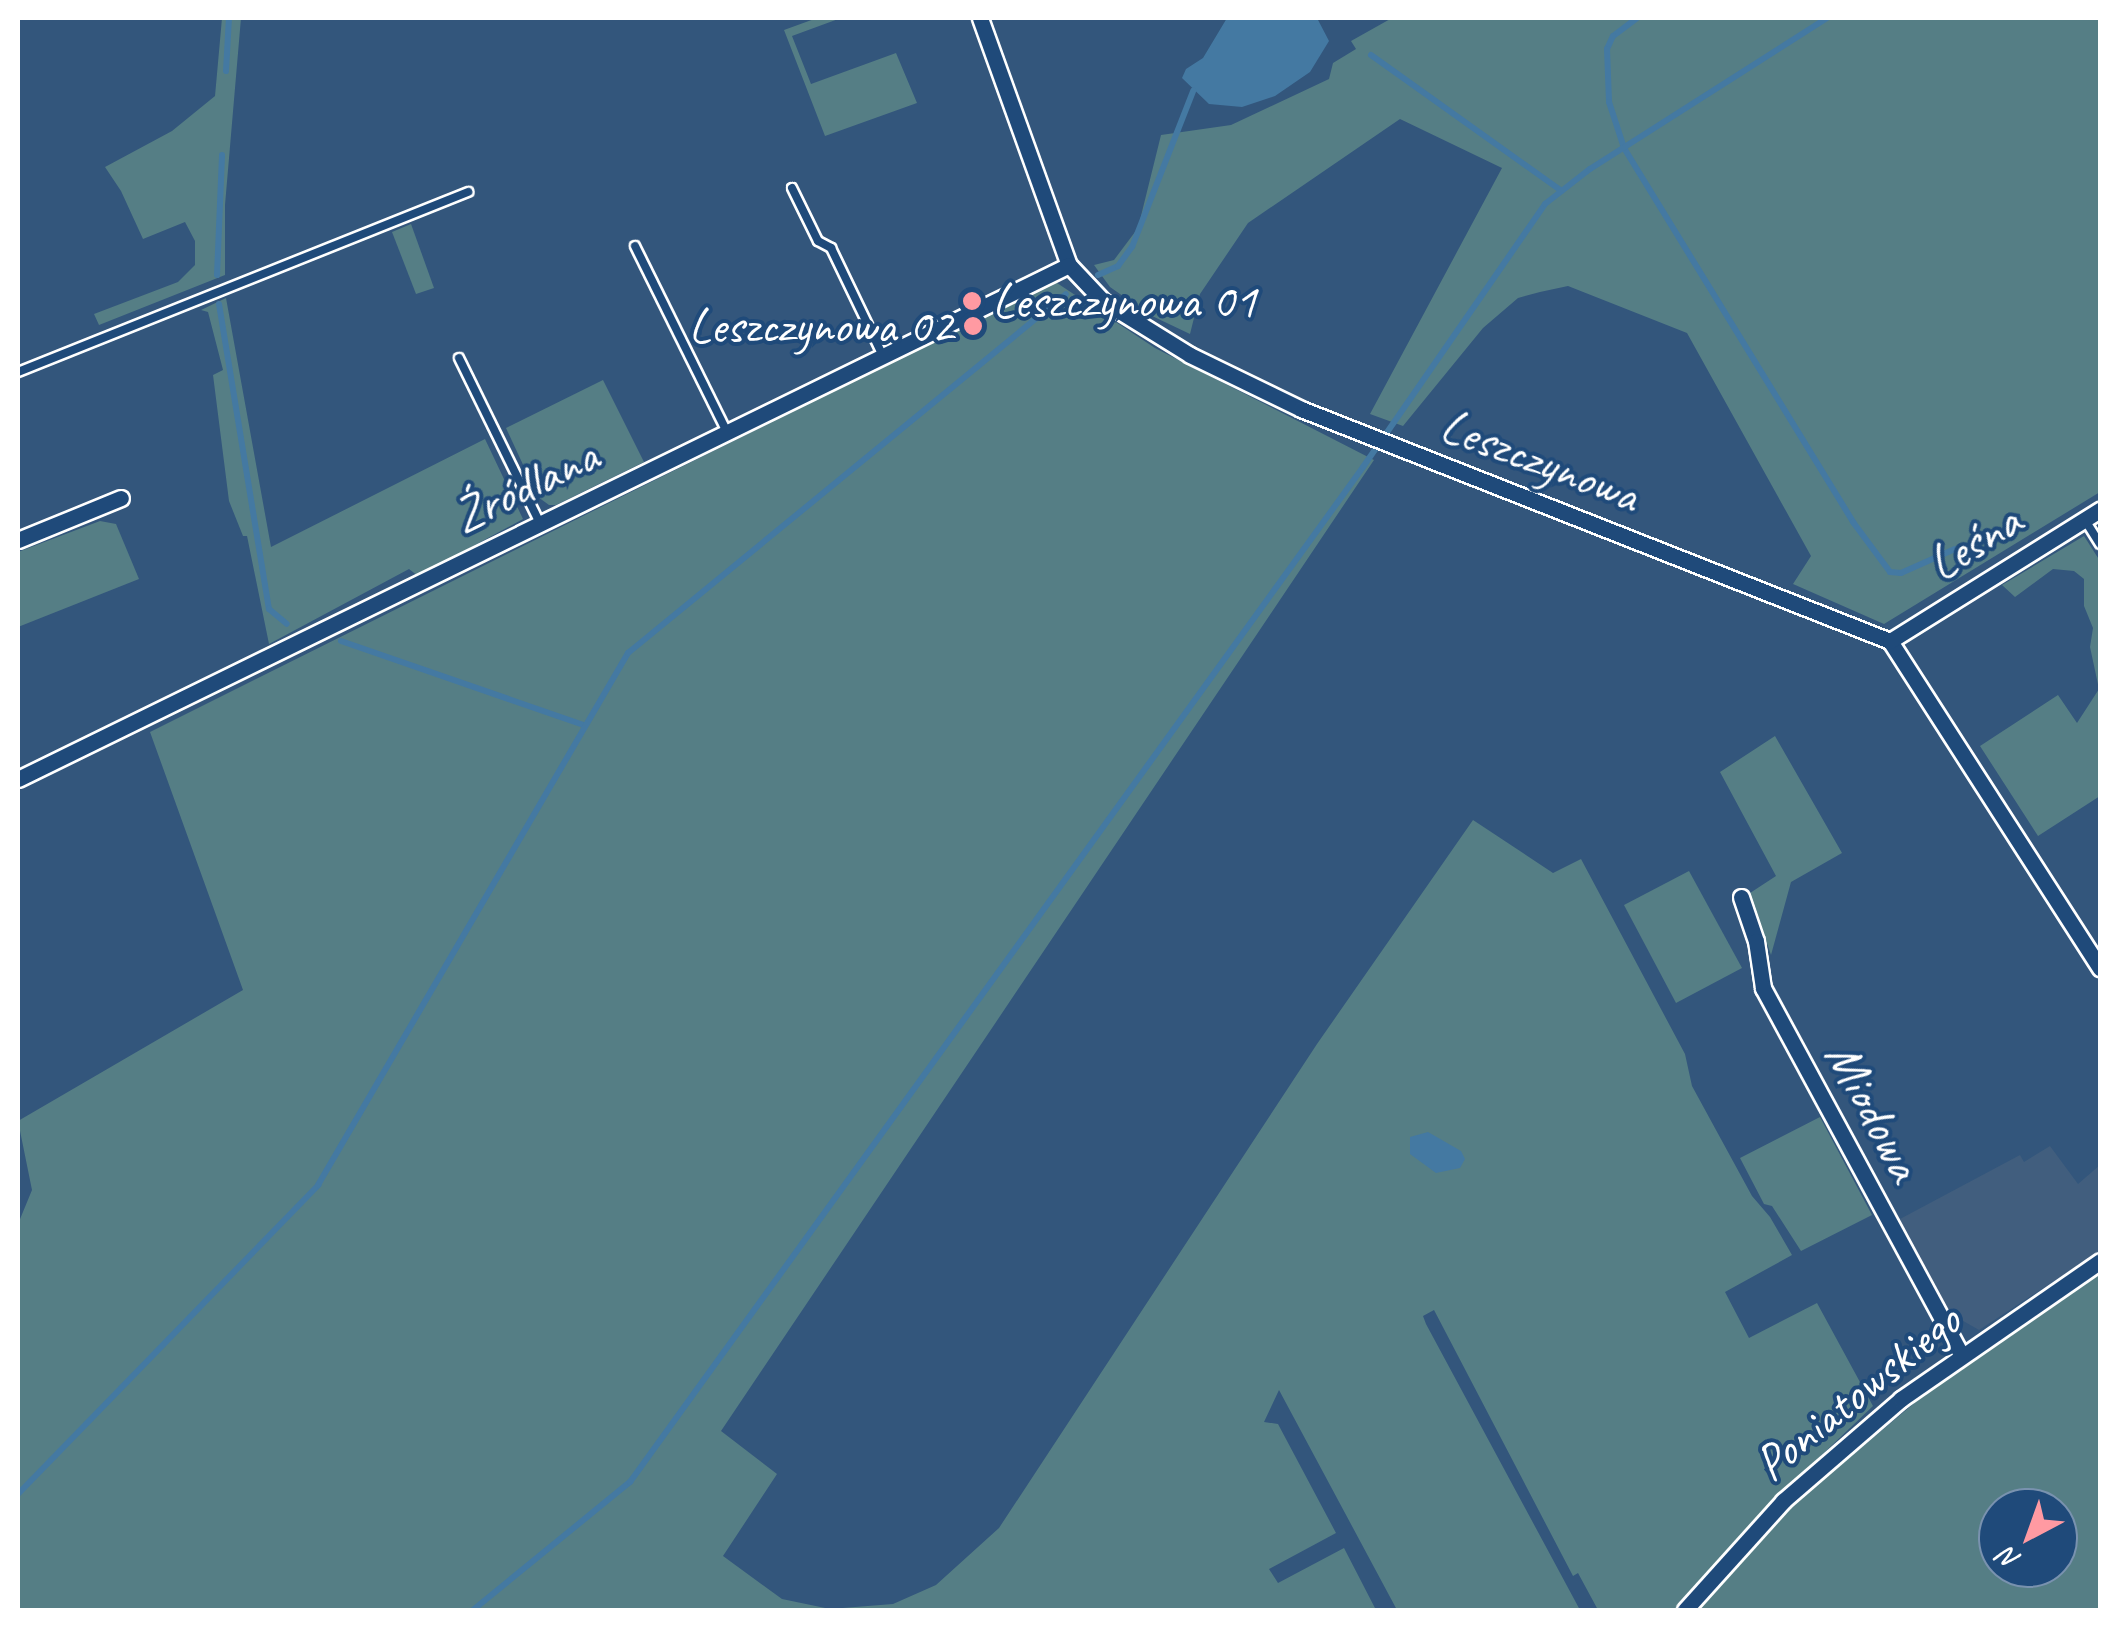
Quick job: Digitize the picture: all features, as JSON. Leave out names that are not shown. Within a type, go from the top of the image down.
[{"type":"street","name":"Leszczynowa","points":[[980,18],[1068,265],[1103,301],[1190,356],[1358,433],[1890,642]]},
{"type":"street","name":"Źródlana","points":[[18,780],[1068,265]]},
{"type":"street","points":[[18,540],[121,498]]},
{"type":"street","name":"Leśna","points":[[1890,642],[2100,510]]},
{"type":"street","points":[[1890,642],[2100,968]]},
{"type":"street","name":"Miodowa","points":[[1741,897],[1764,988],[1962,1354]]},
{"type":"street","name":"Poniatowskiego","points":[[1685,1610],[1782,1501],[1962,1354],[2100,1262]]},
{"type":"lane","points":[[792,188],[818,241],[831,248],[883,356]]},
{"type":"lane","points":[[18,372],[468,192]]},
{"type":"lane","points":[[635,246],[727,432]]},
{"type":"lane","points":[[458,358],[540,523]]},
{"type":"lane","points":[[2085,520],[2100,544]]},
{"type":"shaded area","points":[[1227,18],[1317,18],[1329,41],[1310,72],[1275,96],[1242,107],[1209,104],[1182,78],[1186,69],[1203,58]]},
{"type":"shaded area","points":[[1428,1132],[1461,1151],[1465,1159],[1460,1168],[1436,1173],[1410,1154],[1410,1137]]},
{"type":"shaded area","points":[[2050,1146],[2078,1184],[2100,1165],[2100,1251],[1979,1330],[1951,1314],[1900,1219],[2020,1155],[2024,1162]]},
{"type":"green space","points":[[222,18],[241,18],[225,205],[225,275],[99,325],[94,314],[178,282],[195,265],[195,241],[185,222],[143,239],[105,167],[172,131],[215,96]]},
{"type":"green space","points":[[817,18],[841,18],[792,36],[811,84],[896,53],[917,103],[825,136],[784,30]]},
{"type":"green space","points":[[1392,18],[2100,18],[2100,492],[1884,624],[1793,584],[1811,556],[1687,333],[1568,286],[1540,292],[1518,298],[1483,328],[1403,426],[1370,414],[1502,168],[1400,119],[1248,223],[1200,294],[1190,334],[1150,315],[1110,287],[1094,265],[1114,260],[1138,228],[1161,135],[1231,125],[1329,79],[1333,63],[1356,49],[1351,41]]},
{"type":"green space","points":[[411,224],[434,288],[416,294],[392,232]]},
{"type":"green space","points":[[1054,281],[1155,348],[1374,460],[721,1431],[777,1474],[723,1556],[782,1599],[830,1609],[893,1604],[936,1585],[999,1528],[1317,1044],[1473,820],[1553,873],[1581,859],[1685,1054],[1692,1086],[1752,1196],[1770,1217],[1792,1255],[1725,1292],[1749,1338],[1817,1303],[1873,1406],[1758,1516],[1679,1610],[1598,1610],[1578,1573],[1573,1576],[1434,1310],[1423,1316],[1426,1324],[1580,1610],[1397,1610],[1279,1390],[1264,1422],[1278,1424],[1336,1533],[1269,1569],[1278,1583],[1344,1548],[1376,1610],[18,1610],[18,1224],[32,1190],[18,1121],[243,990],[150,732]]},
{"type":"green space","points":[[226,298],[271,547],[485,439],[523,519],[418,576],[409,569],[269,644],[247,536],[243,536],[229,501],[213,375],[223,370],[208,312],[201,310]]},
{"type":"green space","points":[[603,380],[644,462],[549,505],[538,497],[506,428]]},
{"type":"green space","points":[[100,521],[116,524],[139,579],[18,627],[18,552]]},
{"type":"green space","points":[[2084,536],[2100,561],[2100,796],[2038,836],[1980,746],[2058,695],[2077,723],[2099,689],[2090,647],[2093,628],[2084,606],[2084,579],[2074,571],[2053,569],[2015,597],[2002,585]]},
{"type":"green space","points":[[1775,736],[1842,853],[1791,882],[1771,955],[1750,893],[1776,876],[1720,772]]},
{"type":"green space","points":[[1689,871],[1742,968],[1676,1003],[1624,905]]},
{"type":"green space","points":[[1820,1117],[1872,1215],[1801,1251],[1772,1206],[1764,1204],[1740,1158]]},
{"type":"green space","points":[[2100,1271],[2100,1610],[1694,1610],[1781,1515],[1994,1342]]},
{"type":"waterway","points":[[226,71],[229,18]]},
{"type":"waterway","points":[[1637,18],[1613,36],[1607,49],[1609,102],[1624,148],[1853,522],[1890,572],[1901,573],[1955,549]]},
{"type":"waterway","points":[[473,1610],[630,1482],[1363,467],[1545,204],[1590,169],[1827,18]]},
{"type":"waterway","points":[[1371,55],[1562,191]]},
{"type":"waterway","points":[[1098,275],[1118,266],[1132,247],[1193,91]]},
{"type":"waterway","points":[[217,275],[222,155]]},
{"type":"waterway","points":[[18,1494],[318,1185],[628,653],[1066,294]]},
{"type":"waterway","points":[[219,304],[269,609],[287,624]]},
{"type":"waterway","points":[[341,641],[583,725]]},
{"type":"place","name":"Leszczynowa 01","points":[[972,301]]},
{"type":"place","name":"Leszczynowa 02","points":[[973,326]]}]
